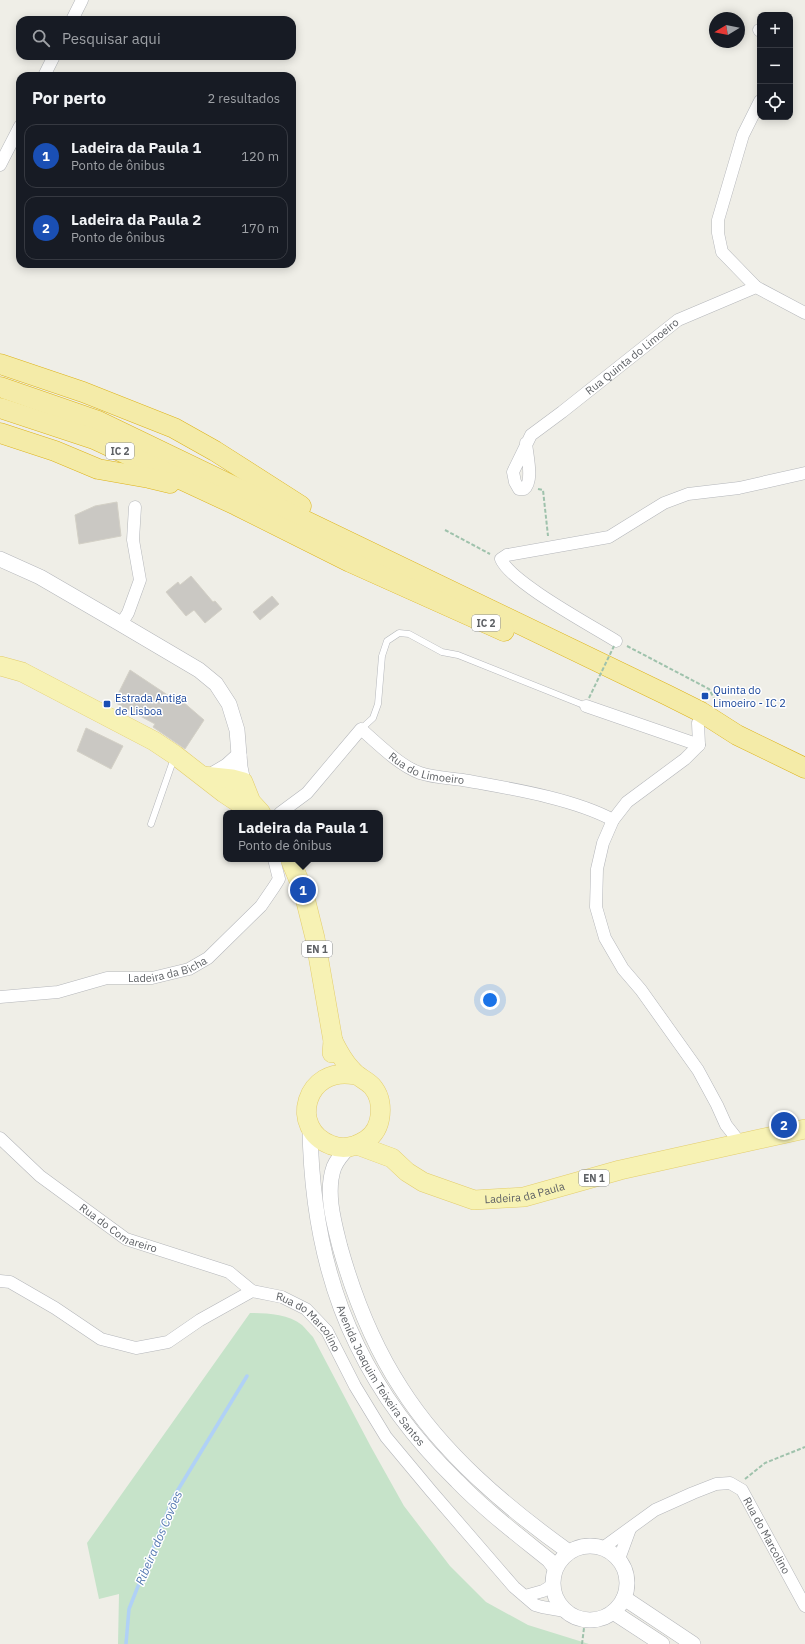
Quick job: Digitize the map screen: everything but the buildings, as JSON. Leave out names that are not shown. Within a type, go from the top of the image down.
[{"type":"highway","points":[[0,364],[83,392],[174,428],[299,504],[339,536]]},
{"type":"highway","name":"IC 2","points":[[1,388],[98,422],[339,536],[674,698],[701,712],[738,735],[805,768]]},
{"type":"highway","name":"IC 2","points":[[0,408],[94,438],[236,505],[350,562],[510,633],[698,724],[738,735]]},
{"type":"highway","points":[[0,433],[55,451],[98,469],[156,480],[205,497],[236,505]]},
{"type":"main road","points":[[0,666],[22,672],[154,741],[206,776],[224,793],[250,810]]},
{"type":"main road","points":[[206,776],[232,778],[243,782],[251,802],[258,810]]},
{"type":"main road","name":"EN 1","points":[[291,862],[303,890],[315,938],[333,1041],[340,1056],[355,1075]]},
{"type":"main road","name":"EN 1","points":[[323,1079],[331,1057],[333,1041]]},
{"type":"main road","points":[[339,1073],[355,1075],[365,1080],[373,1088],[378,1097],[381,1108],[380,1119],[375,1130],[367,1139],[352,1146],[336,1147],[326,1143],[317,1136],[310,1127],[307,1117],[308,1101],[315,1086],[323,1079],[339,1073]]},
{"type":"main road","name":"EN 1","points":[[380,1119],[385,1144],[392,1158]]},
{"type":"main road","name":"Ladeira da Paula","points":[[392,1158],[407,1172],[423,1182],[474,1200],[524,1197],[620,1170],[805,1129]]},
{"type":"main road","name":"EN 1","points":[[352,1146],[392,1158]]},
{"type":"street","points":[[74,16],[82,0]]},
{"type":"street","points":[[46,72],[52,60]]},
{"type":"street","points":[[757,106],[742,134],[718,220],[718,233],[722,252],[756,287],[805,313]]},
{"type":"street","points":[[0,165],[16,134]]},
{"type":"street","name":"Rua Quinta do Limoeiro","points":[[528,486],[524,489],[519,489],[515,482],[513,472],[531,435],[678,320],[756,287]]},
{"type":"street","points":[[615,643],[531,589],[504,566],[501,559],[507,555],[609,537],[664,503],[688,494],[739,488],[805,473]]},
{"type":"street","points":[[122,624],[128,613],[140,580],[134,540],[135,507]]},
{"type":"street","points":[[0,559],[40,577],[122,624],[200,670],[216,684],[229,704],[237,730],[243,782],[237,788],[224,793]]},
{"type":"street","points":[[587,702],[699,745]]},
{"type":"street","points":[[698,724],[699,745],[685,759],[628,802],[613,820],[603,843],[597,869],[596,907],[605,938],[623,969],[641,990],[698,1070],[726,1125],[741,1144]]},
{"type":"street","points":[[284,810],[307,793],[361,729]]},
{"type":"street","name":"Rua do Limoeiro","points":[[361,729],[404,764],[421,773],[468,780],[551,798],[600,813],[613,820]]},
{"type":"street","points":[[206,776],[227,766],[239,755]]},
{"type":"street","name":"Ladeira da Bicha","points":[[0,997],[58,992],[107,978],[152,978],[189,969],[208,958],[261,906],[279,879],[275,862]]},
{"type":"street","name":"Avenida Joaquim Teixeira Santos","points":[[310,1127],[311,1172],[321,1234],[336,1292],[357,1345],[386,1395],[419,1441],[457,1482],[549,1560],[555,1568]]},
{"type":"street","name":"Rua do Comareiro","points":[[0,1138],[40,1176],[126,1240],[229,1272],[252,1291]]},
{"type":"street","name":"Avenida Joaquim Teixeira Santos","points":[[352,1146],[334,1166],[331,1180],[331,1196],[336,1232],[351,1287],[372,1337],[400,1388],[432,1432],[470,1470],[515,1511],[538,1530],[569,1552]]},
{"type":"street","points":[[0,1281],[10,1282],[55,1308],[101,1339],[136,1348],[168,1342],[200,1320],[252,1291]]},
{"type":"street","name":"Rua do Marcolino","points":[[252,1291],[282,1297],[306,1309],[326,1331],[355,1386],[386,1437],[504,1576],[534,1605],[565,1610]]},
{"type":"street","name":"Rua do Marcolino","points":[[604,1547],[656,1510],[716,1484],[730,1483],[742,1490],[805,1606]]},
{"type":"street","points":[[620,1559],[630,1529]]},
{"type":"street","points":[[592,1545],[604,1547],[620,1559],[625,1568],[627,1588],[624,1598],[613,1612],[600,1619],[585,1620],[571,1615],[559,1603],[554,1594],[553,1585],[555,1568],[561,1559],[569,1552],[580,1546],[592,1545]]},
{"type":"street","points":[[525,1596],[542,1591],[553,1585]]},
{"type":"street","points":[[624,1598],[693,1644]]},
{"type":"street","points":[[613,1612],[662,1644]]},
{"type":"lane","points":[[361,729],[373,718],[378,704],[382,656],[387,641],[399,632],[409,634],[442,652],[458,656],[587,702]]},
{"type":"lane","points":[[151,824],[175,755]]},
{"type":"path","points":[[543,490],[550,547]]},
{"type":"path","points":[[445,530],[501,559]]},
{"type":"path","points":[[587,702],[615,643],[709,689],[717,703],[711,700]]},
{"type":"path","points":[[735,1486],[764,1463],[805,1447]]},
{"type":"path","points":[[582,1644],[585,1620]]},
{"type":"green space","points":[[250,1313],[270,1314],[290,1318],[302,1325],[313,1337],[404,1506],[450,1566],[486,1602],[528,1625],[589,1644],[118,1644],[119,1594],[99,1599],[87,1543]]},
{"type":"waterway","name":"Ribeira dos Covões","points":[[126,1644],[129,1609],[173,1498],[247,1376]]},
{"type":"place","name":"Quinta do Limoeiro - IC 2","points":[[705,696]]},
{"type":"place","name":"Estrada Antiga de Lisboa","points":[[107,704]]},
{"type":"place","name":"Ladeira da Paula 1","points":[[303,890]]},
{"type":"place","name":"Ladeira da Paula 2","points":[[784,1125]]}]
